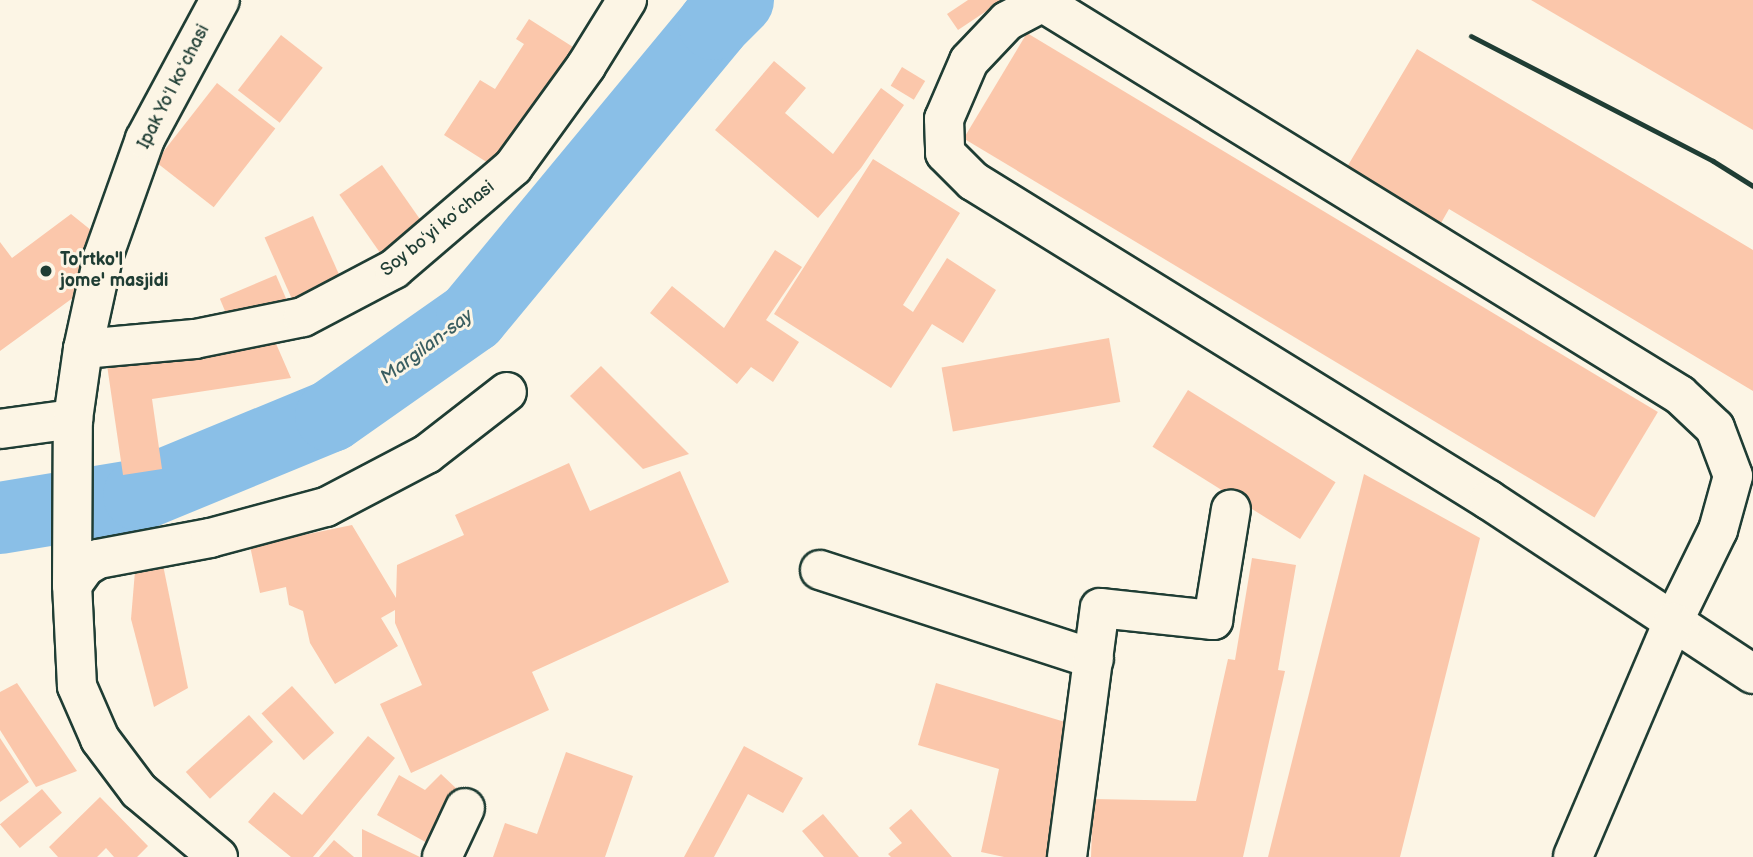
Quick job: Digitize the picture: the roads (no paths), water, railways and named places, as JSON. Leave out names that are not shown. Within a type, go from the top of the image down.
[{"type":"street","name":"Ipak Yoʻl koʻchasi","points":[[218,857],[139,791],[100,739],[77,687],[72,584],[74,419],[83,349],[103,257],[145,139],[220,0]]},
{"type":"street","name":"Soy boʻyi koʻchasi","points":[[83,349],[195,339],[303,317],[394,269],[513,167],[586,66],[627,0]]},
{"type":"street","points":[[1573,857],[1673,622],[1718,530],[1733,476],[1716,429],[1680,394],[1045,1],[1007,21],[970,61],[944,119],[945,153],[973,181],[1489,500],[1673,622],[1753,674]]},
{"type":"street","points":[[72,584],[85,567],[98,559],[209,538],[326,507],[427,454],[507,392]]},
{"type":"street","points":[[0,429],[74,419]]},
{"type":"street","points":[[1067,857],[1100,608],[1213,621],[1231,509]]},
{"type":"street","points":[[820,570],[1094,659]]},
{"type":"street","points":[[442,857],[465,808]]},
{"type":"waterway","name":"Margilan-say","points":[[0,518],[139,495],[331,416],[472,317],[714,24],[738,0]]},
{"type":"railway","points":[[1471,36],[1713,161],[1753,186]]},
{"type":"place","name":"To'rtko'l jome' masjidi","points":[[46,271]]}]
